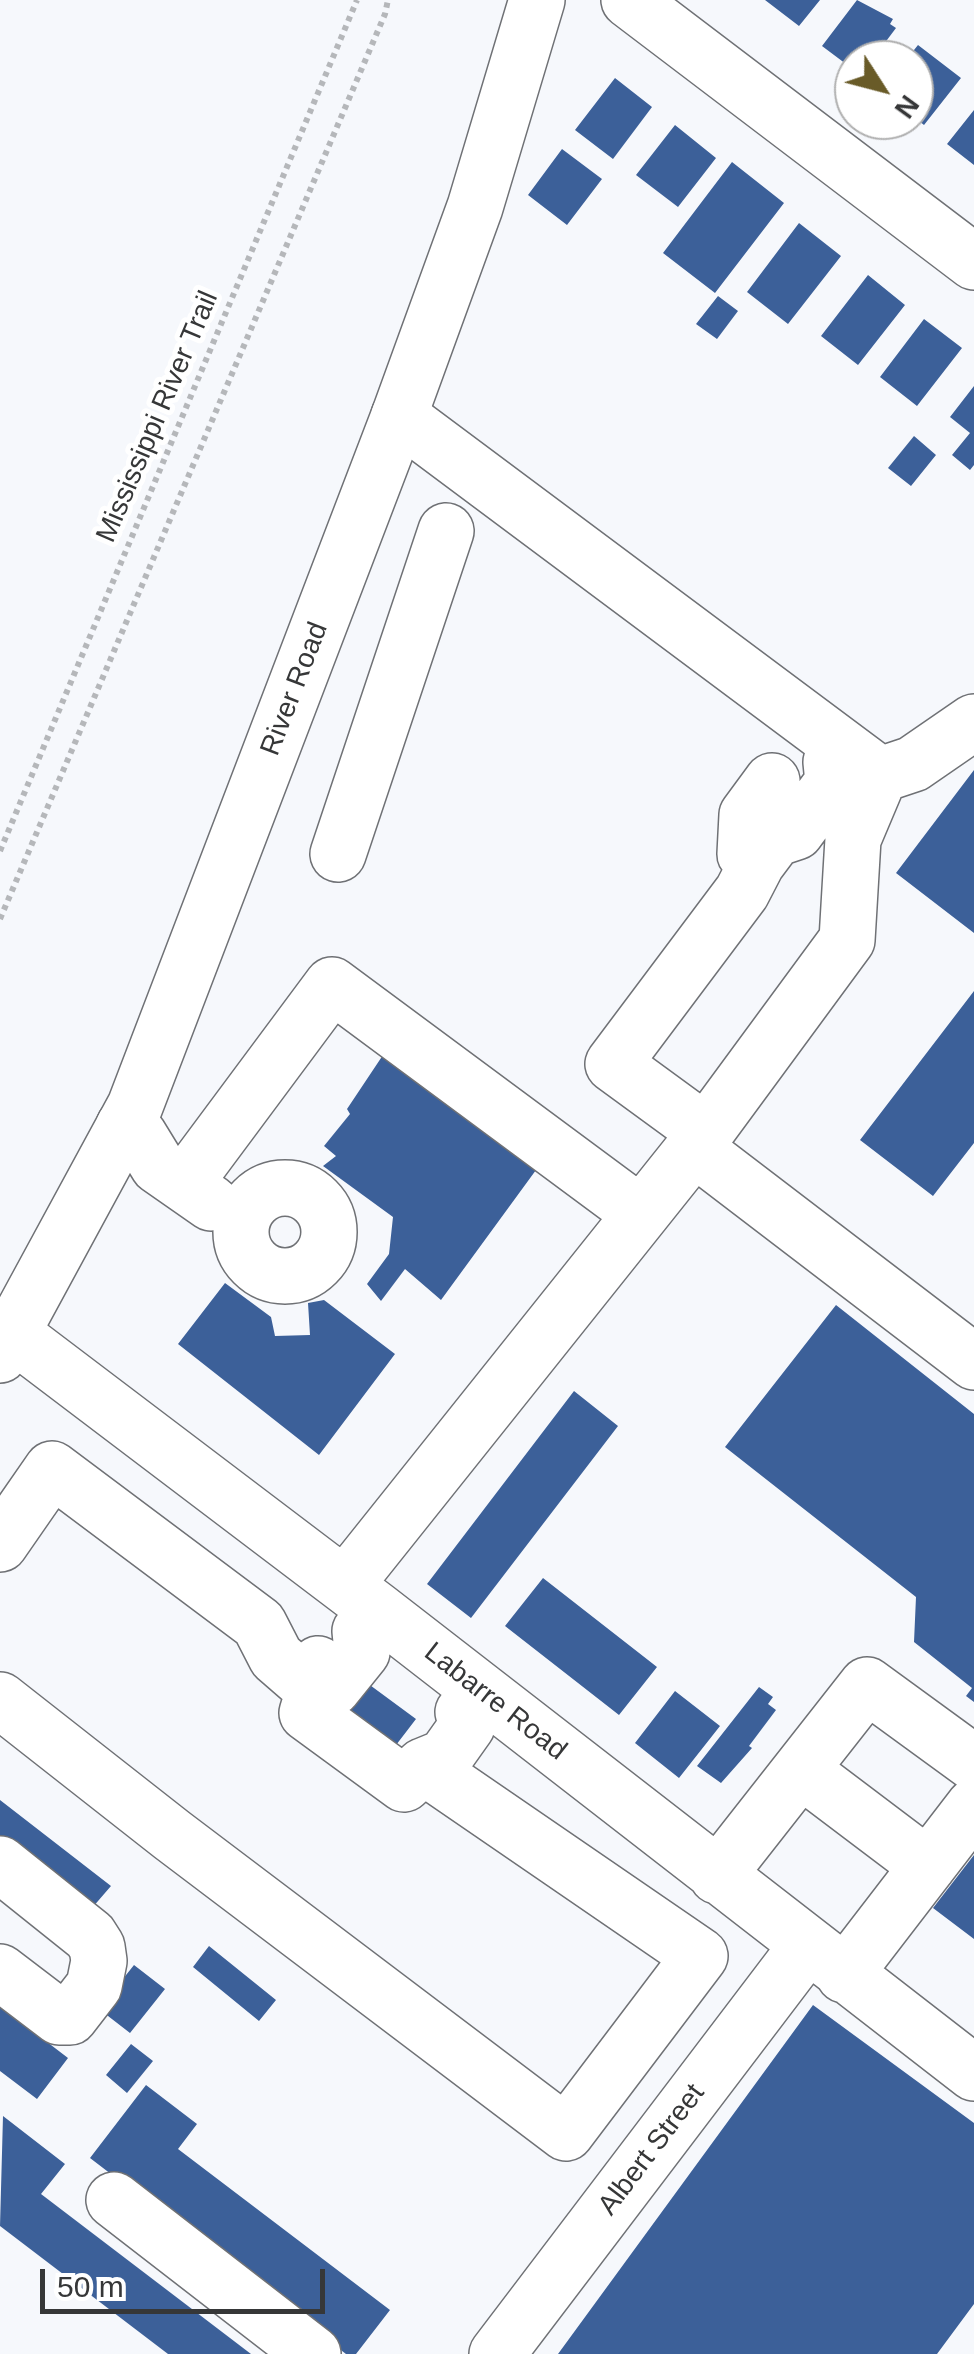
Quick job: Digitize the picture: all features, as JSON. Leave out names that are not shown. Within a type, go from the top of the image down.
[{"type":"street","name":"River Road","points":[[7,1345],[132,1130],[142,1087],[475,207],[536,0]]},
{"type":"street","points":[[630,0],[974,262]]},
{"type":"street","points":[[399,416],[851,761]]},
{"type":"street","points":[[338,854],[446,531]]},
{"type":"street","points":[[964,1335],[700,1140],[613,1064],[742,892],[766,851],[775,820],[816,767],[851,761],[912,764],[974,722]]},
{"type":"street","points":[[471,1701],[446,1714],[425,1744],[424,1766],[404,1784],[307,1713],[314,1690],[314,1670],[642,1214],[847,940],[854,839],[851,761]]},
{"type":"street","points":[[766,851],[745,854],[748,815],[772,781]]},
{"type":"street","points":[[196,1167],[332,985],[642,1214]]},
{"type":"street","points":[[132,1130],[158,1166],[196,1167],[254,1209]]},
{"type":"street","name":"Labarre Road","points":[[7,1345],[361,1608],[471,1701],[717,1876],[974,2073]]},
{"type":"street","points":[[0,1544],[52,1468],[259,1624],[276,1656],[314,1690]]},
{"type":"street","points":[[717,1876],[867,1685],[974,1763]]},
{"type":"street","points":[[0,1700],[566,2133],[700,1956],[424,1766]]},
{"type":"street","points":[[802,1770],[928,1866]]},
{"type":"street","name":"Albert Street","points":[[497,2354],[826,1960],[928,1866],[974,1806]]},
{"type":"street","points":[[0,1864],[90,1936],[97,1947],[98,1961],[94,1986],[70,2017],[59,2017],[0,1972]]},
{"type":"street","points":[[114,2200],[314,2354]]},
{"type":"path","name":"Mississippi River Trail","points":[[0,851],[358,0]]},
{"type":"path","points":[[0,919],[388,0]]},
{"type":"building","points":[[765,0],[820,0],[799,26]]},
{"type":"building","points":[[857,0],[893,19],[890,24],[896,28],[887,40],[834,40],[834,55],[822,46]]},
{"type":"building","points":[[934,57],[961,78],[934,112]]},
{"type":"building","points":[[615,78],[652,107],[613,159],[575,130]]},
{"type":"building","points":[[974,110],[974,165],[947,144]]},
{"type":"building","points":[[675,125],[716,158],[678,207],[636,175]]},
{"type":"building","points":[[562,149],[602,179],[567,225],[528,195]]},
{"type":"building","points":[[732,162],[784,203],[715,293],[663,253]]},
{"type":"building","points":[[799,223],[841,256],[788,324],[747,292]]},
{"type":"building","points":[[868,275],[905,305],[858,365],[821,336]]},
{"type":"building","points":[[718,296],[738,311],[717,339],[696,324]]},
{"type":"building","points":[[924,319],[962,348],[917,406],[880,377]]},
{"type":"building","points":[[974,386],[974,465],[970,470],[952,455],[970,433],[950,417]]},
{"type":"building","points":[[914,436],[936,455],[911,486],[888,468]]},
{"type":"building","points":[[974,770],[974,933],[896,873]]},
{"type":"building","points":[[974,991],[974,1143],[933,1196],[860,1140]]},
{"type":"building","points":[[383,1055],[536,1170],[441,1300],[405,1269],[381,1301],[367,1284],[389,1254],[393,1217],[323,1166],[336,1156],[324,1146],[350,1114],[347,1109]]},
{"type":"building","points":[[225,1283],[271,1317],[275,1336],[310,1335],[308,1303],[324,1300],[395,1354],[319,1455],[178,1344]]},
{"type":"building","points":[[836,1305],[974,1414],[974,1702],[966,1696],[972,1688],[914,1642],[916,1597],[725,1447]]},
{"type":"building","points":[[574,1391],[618,1426],[471,1618],[427,1584]]},
{"type":"building","points":[[543,1578],[657,1667],[619,1715],[505,1626]]},
{"type":"building","points":[[359,1677],[416,1719],[393,1749],[336,1707]]},
{"type":"building","points":[[759,1687],[773,1697],[768,1704],[776,1710],[749,1746],[752,1748],[721,1783],[697,1766]]},
{"type":"building","points":[[675,1691],[720,1726],[679,1778],[635,1743]]},
{"type":"building","points":[[0,1800],[111,1886],[79,1923],[0,1860]]},
{"type":"building","points":[[974,1855],[974,1939],[933,1908]]},
{"type":"building","points":[[209,1946],[276,2000],[259,2021],[193,1967]]},
{"type":"building","points":[[134,1965],[165,1989],[130,2033],[99,2009]]},
{"type":"building","points":[[813,2005],[974,2123],[974,2304],[937,2354],[558,2354]]},
{"type":"building","points":[[0,2006],[68,2058],[37,2099],[0,2071]]},
{"type":"building","points":[[131,2044],[153,2061],[127,2093],[106,2075]]},
{"type":"building","points":[[146,2085],[197,2124],[178,2149],[390,2310],[356,2354],[346,2354],[90,2158]]},
{"type":"building","points":[[3,2116],[65,2164],[41,2194],[251,2354],[168,2354],[0,2226]]}]
